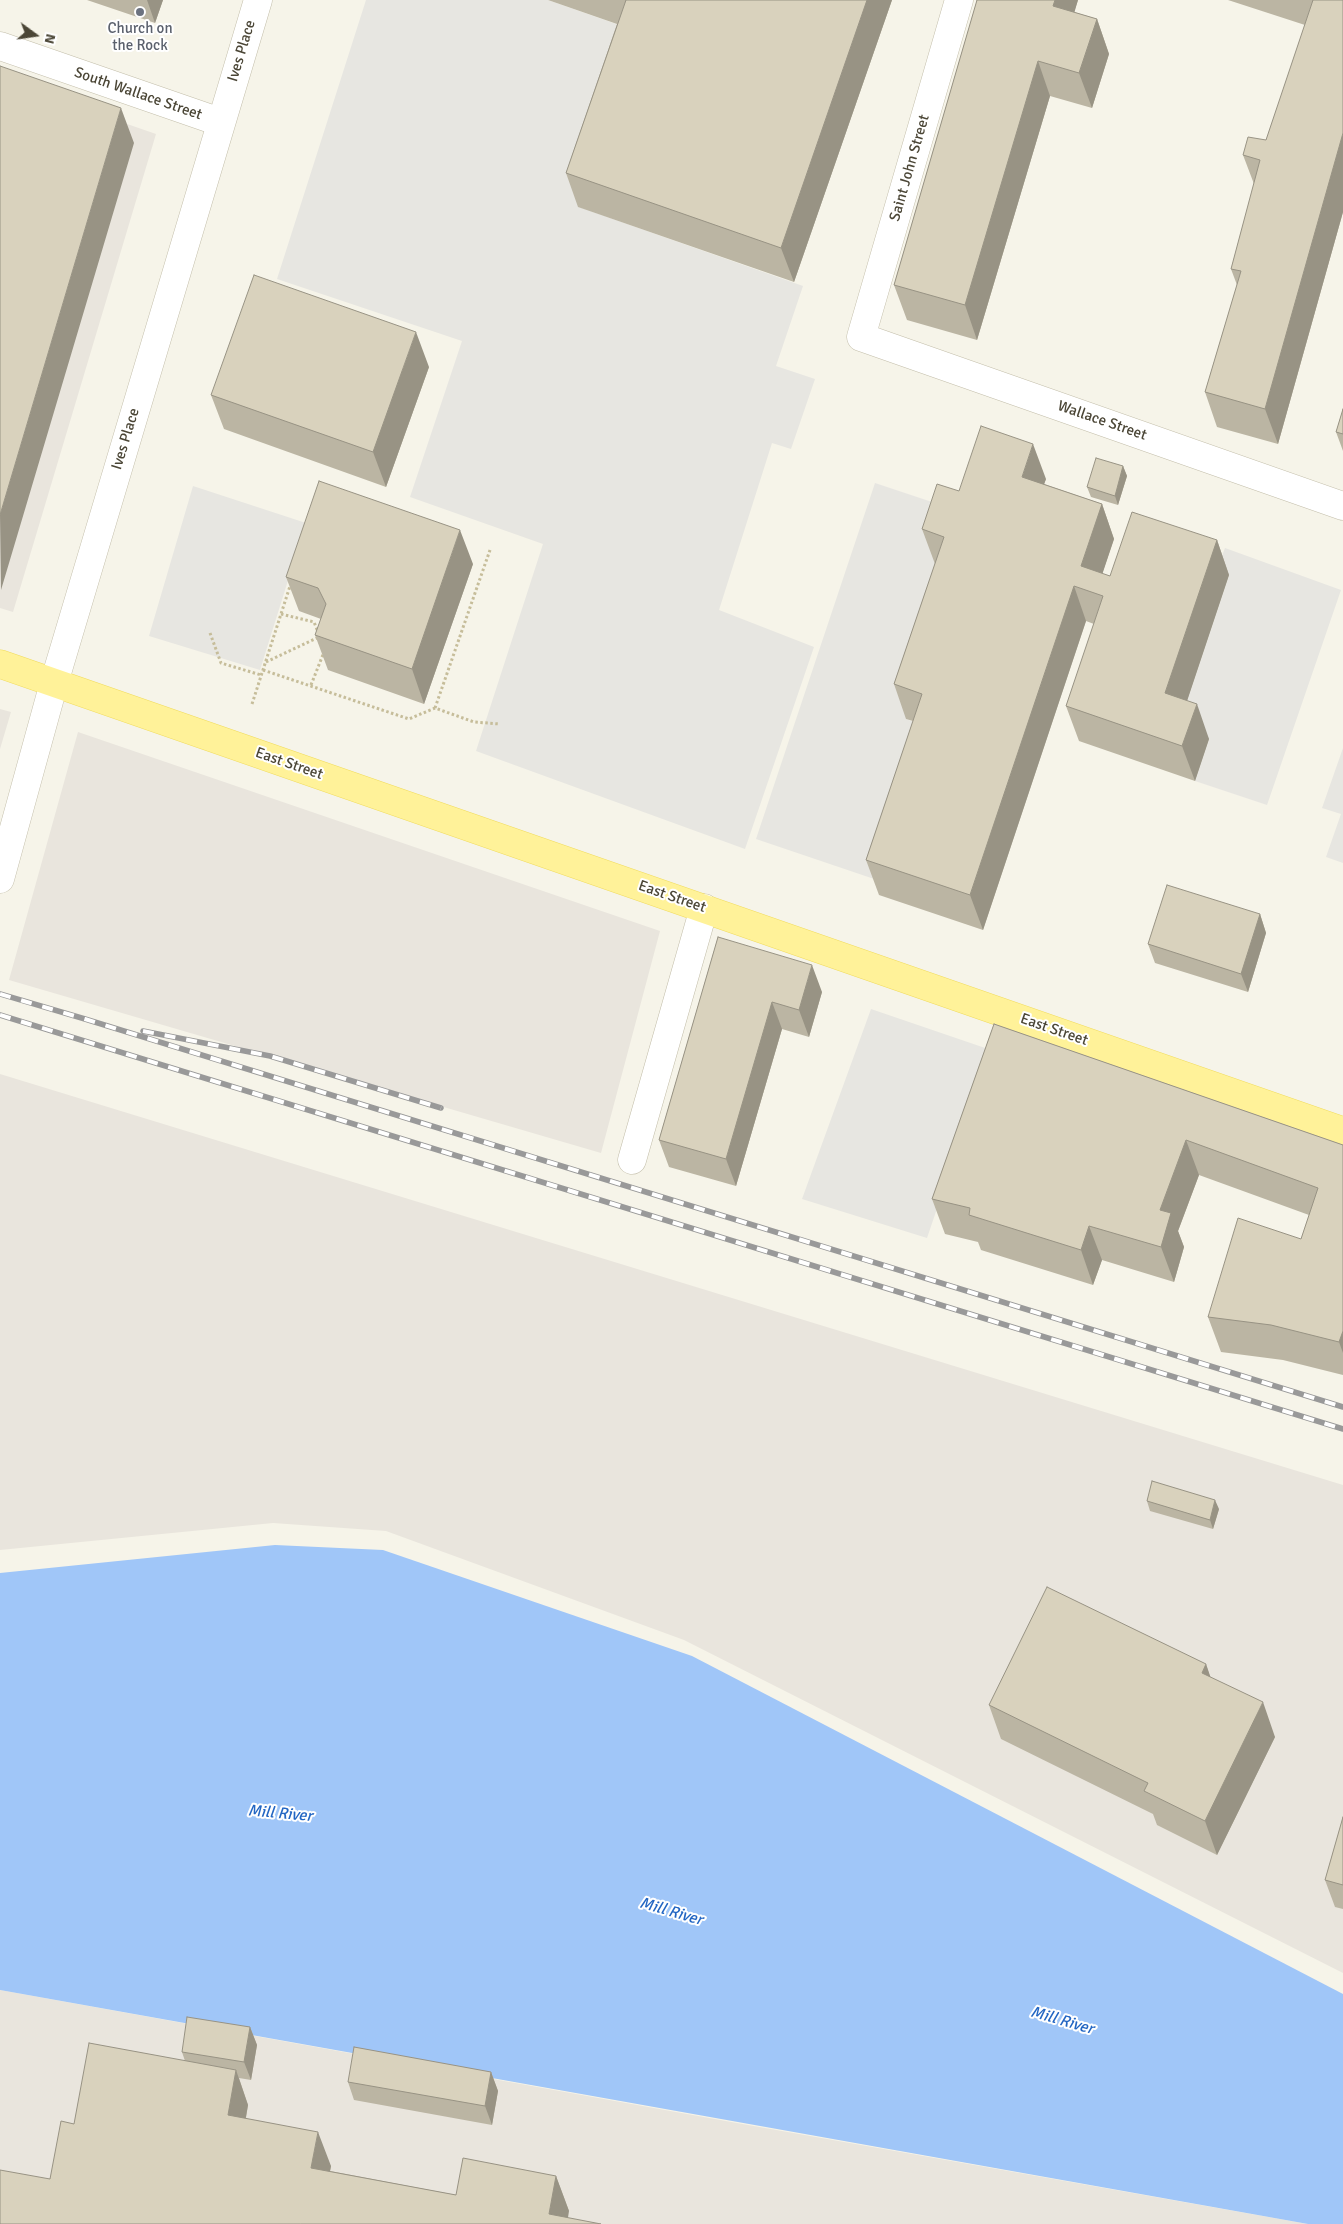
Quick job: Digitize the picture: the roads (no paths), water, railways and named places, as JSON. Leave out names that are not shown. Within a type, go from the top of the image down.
[{"type":"main road","name":"East Street","points":[[0,664],[1343,1131]]},
{"type":"street","name":"Ives Place","points":[[0,879],[54,682],[258,0]]},
{"type":"street","name":"Saint John Street","points":[[861,337],[959,0]]},
{"type":"street","name":"South Wallace Street","points":[[0,46],[220,122]]},
{"type":"street","name":"Wallace Street","points":[[861,337],[1343,506]]},
{"type":"street","points":[[632,1160],[704,908]]},
{"type":"water","name":"Mill River","points":[[275,1545],[383,1550],[692,1656],[1343,1994],[1343,2224],[1308,2224],[0,1990],[0,1573]]},
{"type":"railway","points":[[0,994],[1343,1407]]},
{"type":"railway","points":[[0,1015],[1343,1429]]},
{"type":"railway","points":[[143,1031],[270,1056],[441,1108]]},
{"type":"place","name":"Church on the Rock","points":[[140,12]]}]
